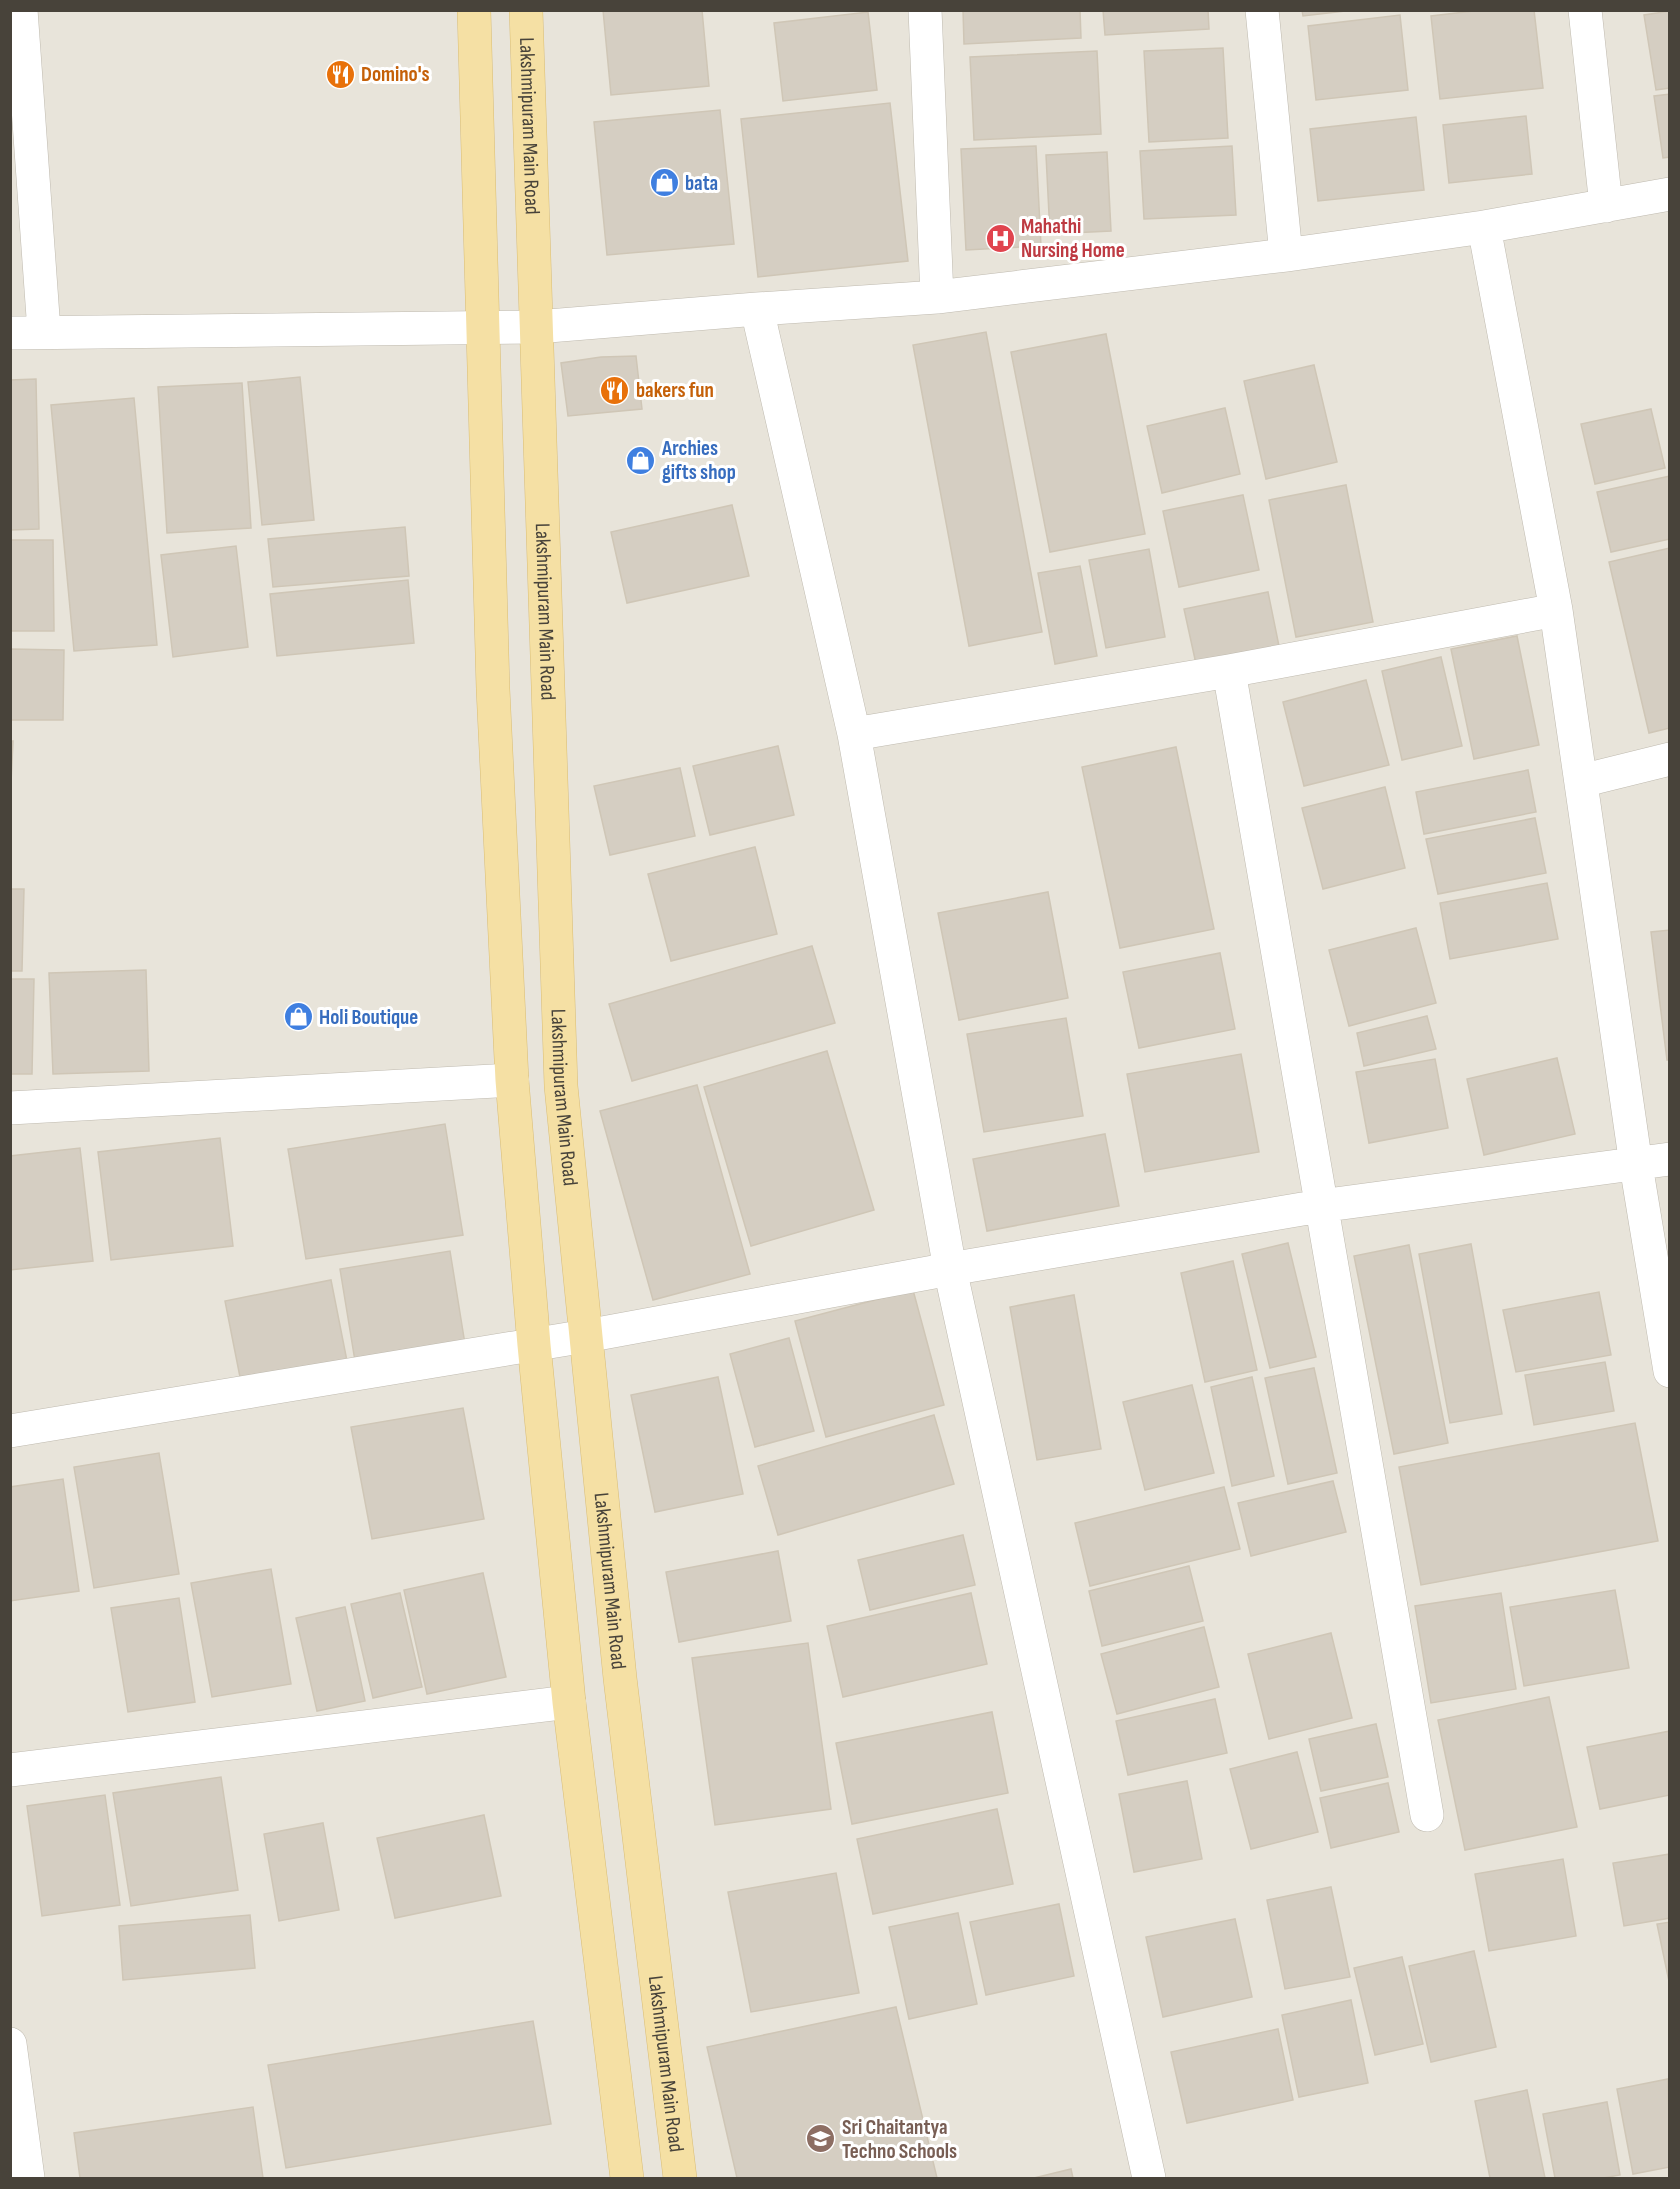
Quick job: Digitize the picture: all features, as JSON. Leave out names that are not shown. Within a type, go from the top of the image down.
[{"type":"main road","points":[[474,10],[493,689],[512,1080],[534,1345],[569,1702],[627,2178]]},
{"type":"main road","name":"Lakshmipuram Main Road","points":[[526,10],[561,1086],[620,1678],[680,2178]]},
{"type":"street","points":[[21,10],[45,331]]},
{"type":"street","points":[[925,10],[938,297]]},
{"type":"street","points":[[1262,10],[1286,255]]},
{"type":"street","points":[[1585,10],[1606,206]]},
{"type":"street","points":[[10,333],[536,327],[938,297],[1286,255],[1484,228],[1670,194]]},
{"type":"street","points":[[1484,228],[1556,610],[1636,1165],[1670,1371]]},
{"type":"street","points":[[757,309],[854,734],[950,1269],[1149,2178]]},
{"type":"street","points":[[854,734],[1229,671],[1556,610]]},
{"type":"street","points":[[1229,671],[1427,1815]]},
{"type":"street","points":[[1581,781],[1670,759]]},
{"type":"street","points":[[10,1108],[512,1080]]},
{"type":"street","points":[[10,1431],[534,1345],[950,1269],[1320,1206],[1670,1159]]},
{"type":"street","points":[[10,1770],[569,1702]]},
{"type":"street","points":[[10,2044],[28,2178]]},
{"type":"shaded area","points":[[11,11],[1669,11],[1669,2178],[11,2178]]},
{"type":"building","points":[[603,10],[702,10],[709,86],[611,95]]},
{"type":"building","points":[[963,10],[1080,10],[1081,38],[964,44]]},
{"type":"building","points":[[1103,10],[1208,10],[1209,29],[1105,35]]},
{"type":"building","points":[[1302,10],[1354,10],[1303,16]]},
{"type":"building","points":[[1482,10],[1534,10],[1543,88],[1440,99],[1431,16]]},
{"type":"building","points":[[1670,11],[1670,88],[1656,90],[1644,15]]},
{"type":"building","points":[[868,12],[877,90],[783,101],[774,23]]},
{"type":"building","points":[[1400,15],[1408,90],[1316,100],[1308,26]]},
{"type":"building","points":[[1223,48],[1228,138],[1149,142],[1144,51]]},
{"type":"building","points":[[1097,51],[1101,134],[974,140],[970,57]]},
{"type":"building","points":[[1670,94],[1670,157],[1663,158],[1654,96]]},
{"type":"building","points":[[890,103],[908,261],[758,277],[741,119]]},
{"type":"building","name":"bata","points":[[720,110],[734,244],[607,255],[594,122]]},
{"type":"building","points":[[1526,116],[1532,174],[1449,183],[1443,125]]},
{"type":"building","points":[[1416,117],[1424,190],[1318,201],[1310,129]]},
{"type":"building","points":[[1036,146],[1041,246],[966,250],[961,149]]},
{"type":"building","points":[[1232,146],[1236,215],[1144,219],[1140,151]]},
{"type":"building","points":[[1107,152],[1111,231],[1050,234],[1046,155]]},
{"type":"building","points":[[986,332],[1042,632],[969,646],[913,345]]},
{"type":"building","points":[[1106,334],[1145,534],[1050,552],[1011,352]]},
{"type":"building","points":[[636,356],[642,409],[568,416],[561,363],[601,357]]},
{"type":"building","points":[[1314,365],[1337,462],[1266,479],[1244,381]]},
{"type":"building","points":[[300,377],[314,520],[262,525],[248,382]]},
{"type":"building","points":[[36,379],[39,529],[10,530],[10,380]]},
{"type":"building","points":[[242,383],[251,528],[167,533],[158,387]]},
{"type":"building","points":[[134,398],[157,645],[74,651],[51,405]]},
{"type":"building","points":[[1225,408],[1240,474],[1162,493],[1147,426]]},
{"type":"building","points":[[1651,409],[1665,468],[1595,484],[1581,424]]},
{"type":"building","points":[[1670,476],[1670,539],[1611,552],[1597,492]]},
{"type":"building","points":[[1346,485],[1373,622],[1296,637],[1269,500]]},
{"type":"building","points":[[1243,495],[1259,570],[1179,587],[1163,511]]},
{"type":"building","points":[[732,505],[749,576],[627,603],[611,532]]},
{"type":"building","points":[[405,527],[409,576],[273,587],[268,539]]},
{"type":"building","points":[[10,540],[53,540],[54,631],[10,631]]},
{"type":"building","points":[[236,546],[248,647],[173,657],[161,555]]},
{"type":"building","points":[[1670,548],[1670,728],[1649,733],[1609,562]]},
{"type":"building","points":[[1149,549],[1165,637],[1106,648],[1089,560]]},
{"type":"building","points":[[1080,566],[1097,656],[1055,664],[1038,573]]},
{"type":"building","points":[[408,580],[414,643],[277,656],[270,594]]},
{"type":"building","points":[[1268,592],[1281,656],[1198,673],[1184,609]]},
{"type":"building","points":[[1517,636],[1539,745],[1474,759],[1451,649]]},
{"type":"building","points":[[10,649],[64,650],[63,720],[10,720]]},
{"type":"building","points":[[1441,657],[1462,746],[1402,760],[1382,671]]},
{"type":"building","points":[[1366,680],[1389,765],[1304,786],[1283,702]]},
{"type":"building","points":[[10,741],[13,741],[10,803]]},
{"type":"building","points":[[778,746],[794,815],[710,835],[693,766]]},
{"type":"building","points":[[1176,747],[1214,929],[1120,948],[1082,767]]},
{"type":"building","points":[[680,768],[695,836],[610,855],[594,786]]},
{"type":"building","points":[[1528,770],[1536,812],[1424,834],[1416,792]]},
{"type":"building","points":[[1385,787],[1405,868],[1323,889],[1302,808]]},
{"type":"building","points":[[1535,818],[1546,873],[1438,894],[1426,839]]},
{"type":"building","points":[[755,847],[777,934],[671,961],[648,874]]},
{"type":"building","points":[[1547,883],[1558,939],[1450,959],[1440,903]]},
{"type":"building","points":[[10,889],[24,889],[22,971],[10,971]]},
{"type":"building","points":[[1048,892],[1068,998],[959,1020],[938,913]]},
{"type":"building","points":[[1416,928],[1436,1003],[1349,1026],[1329,950]]},
{"type":"building","points":[[1670,930],[1670,1060],[1667,1060],[1651,932]]},
{"type":"building","points":[[812,946],[835,1023],[632,1081],[609,1004]]},
{"type":"building","points":[[1220,953],[1235,1029],[1139,1048],[1123,972]]},
{"type":"building","points":[[146,970],[149,1071],[53,1074],[49,973]]},
{"type":"building","points":[[10,979],[34,979],[32,1074],[10,1074]]},
{"type":"building","points":[[1427,1016],[1436,1049],[1364,1066],[1357,1033]]},
{"type":"building","points":[[1066,1018],[1083,1116],[984,1132],[967,1034]]},
{"type":"building","points":[[827,1051],[874,1210],[751,1246],[704,1087]]},
{"type":"building","points":[[1241,1054],[1259,1152],[1145,1172],[1127,1074]]},
{"type":"building","points":[[1557,1058],[1575,1134],[1484,1155],[1467,1079]]},
{"type":"building","points":[[1435,1059],[1448,1128],[1369,1143],[1356,1072]]},
{"type":"building","points":[[697,1085],[750,1274],[653,1300],[600,1111]]},
{"type":"building","points":[[445,1124],[463,1235],[306,1259],[288,1149]]},
{"type":"building","points":[[1105,1134],[1119,1206],[987,1231],[973,1159]]},
{"type":"building","points":[[220,1138],[233,1246],[111,1260],[98,1152]]},
{"type":"building","points":[[80,1148],[93,1261],[10,1270],[10,1156]]},
{"type":"building","points":[[1288,1243],[1316,1357],[1270,1368],[1242,1254]]},
{"type":"building","points":[[1471,1244],[1502,1414],[1450,1423],[1419,1254]]},
{"type":"building","points":[[1409,1245],[1448,1443],[1394,1454],[1354,1256]]},
{"type":"building","points":[[450,1251],[465,1344],[355,1361],[340,1269]]},
{"type":"building","points":[[1233,1261],[1257,1370],[1205,1382],[1181,1273]]},
{"type":"building","points":[[331,1280],[347,1361],[241,1382],[225,1301]]},
{"type":"building","points":[[913,1290],[944,1405],[826,1437],[795,1321]]},
{"type":"building","points":[[1599,1292],[1611,1355],[1516,1372],[1503,1310]]},
{"type":"building","points":[[1074,1295],[1101,1449],[1037,1460],[1010,1307]]},
{"type":"building","points":[[789,1338],[814,1431],[755,1447],[730,1354]]},
{"type":"building","points":[[1605,1362],[1614,1411],[1534,1425],[1525,1375]]},
{"type":"building","points":[[1314,1368],[1337,1473],[1288,1484],[1265,1378]]},
{"type":"building","points":[[718,1377],[743,1494],[655,1512],[631,1395]]},
{"type":"building","points":[[1252,1377],[1274,1476],[1232,1486],[1211,1387]]},
{"type":"building","points":[[1192,1385],[1214,1473],[1145,1490],[1123,1402]]},
{"type":"building","points":[[463,1408],[484,1519],[372,1539],[351,1427]]},
{"type":"building","points":[[934,1415],[954,1484],[778,1535],[758,1466]]},
{"type":"building","points":[[1635,1423],[1658,1541],[1421,1585],[1399,1467]]},
{"type":"building","points":[[159,1453],[179,1574],[94,1588],[74,1467]]},
{"type":"building","points":[[63,1479],[79,1591],[10,1601],[10,1487]]},
{"type":"building","points":[[1333,1481],[1346,1532],[1251,1556],[1238,1503]]},
{"type":"building","points":[[1224,1487],[1240,1549],[1090,1586],[1075,1523]]},
{"type":"building","points":[[963,1535],[975,1585],[870,1610],[858,1560]]},
{"type":"building","points":[[778,1551],[791,1621],[679,1642],[666,1572]]},
{"type":"building","points":[[1189,1566],[1203,1621],[1102,1646],[1089,1591]]},
{"type":"building","points":[[271,1569],[291,1684],[212,1697],[191,1583]]},
{"type":"building","points":[[483,1573],[506,1677],[427,1694],[404,1590]]},
{"type":"building","points":[[1615,1590],[1629,1668],[1524,1686],[1510,1607]]},
{"type":"building","points":[[400,1593],[422,1687],[373,1698],[351,1604]]},
{"type":"building","points":[[971,1593],[987,1664],[843,1697],[827,1626]]},
{"type":"building","points":[[1501,1593],[1516,1689],[1431,1703],[1415,1606]]},
{"type":"building","points":[[179,1598],[195,1702],[128,1712],[111,1608]]},
{"type":"building","points":[[345,1607],[365,1701],[317,1711],[296,1618]]},
{"type":"building","points":[[1204,1627],[1219,1687],[1117,1714],[1101,1654]]},
{"type":"building","points":[[1331,1633],[1352,1718],[1269,1739],[1248,1654]]},
{"type":"building","points":[[808,1643],[831,1809],[715,1825],[692,1658]]},
{"type":"building","points":[[1549,1697],[1577,1827],[1465,1850],[1438,1720]]},
{"type":"building","points":[[1215,1699],[1227,1753],[1128,1775],[1116,1721]]},
{"type":"building","points":[[992,1712],[1008,1793],[852,1824],[836,1743]]},
{"type":"building","points":[[1376,1724],[1388,1777],[1321,1791],[1309,1739]]},
{"type":"building","points":[[1670,1731],[1670,1795],[1600,1809],[1587,1747]]},
{"type":"building","points":[[1297,1752],[1318,1832],[1251,1849],[1230,1769]]},
{"type":"building","points":[[221,1777],[238,1890],[131,1906],[113,1793]]},
{"type":"building","points":[[1187,1781],[1202,1859],[1134,1872],[1119,1794]]},
{"type":"building","points":[[1388,1783],[1399,1832],[1331,1848],[1320,1798]]},
{"type":"building","points":[[105,1795],[120,1905],[42,1916],[27,1806]]},
{"type":"building","points":[[997,1809],[1013,1884],[873,1914],[857,1839]]},
{"type":"building","points":[[484,1815],[501,1896],[395,1918],[377,1838]]},
{"type":"building","points":[[323,1823],[339,1910],[279,1921],[264,1834]]},
{"type":"building","points":[[1670,1854],[1670,1918],[1624,1926],[1613,1863]]},
{"type":"building","points":[[1563,1859],[1576,1936],[1489,1951],[1475,1874]]},
{"type":"building","points":[[836,1873],[859,1993],[751,2012],[728,1892]]},
{"type":"building","points":[[1331,1887],[1350,1977],[1285,1989],[1267,1900]]},
{"type":"building","points":[[1059,1904],[1074,1976],[986,1995],[970,1922]]},
{"type":"building","points":[[958,1913],[977,2004],[909,2019],[889,1927]]},
{"type":"building","points":[[250,1915],[255,1968],[123,1980],[119,1926]]},
{"type":"building","points":[[1235,1919],[1252,1997],[1163,2017],[1146,1937]]},
{"type":"building","points":[[1670,1922],[1670,1986],[1657,1924]]},
{"type":"building","points":[[1474,1951],[1496,2047],[1431,2062],[1409,1966]]},
{"type":"building","points":[[1402,1957],[1423,2044],[1375,2055],[1354,1968]]},
{"type":"building","points":[[1351,2000],[1368,2083],[1299,2097],[1282,2015]]},
{"type":"building","name":"Sri Chaitantya Techno Schools","points":[[896,2007],[937,2178],[737,2178],[707,2047]]},
{"type":"building","points":[[533,2021],[551,2124],[286,2168],[268,2065]]},
{"type":"building","points":[[1278,2029],[1293,2100],[1187,2123],[1171,2052]]},
{"type":"building","points":[[1668,2079],[1670,2167],[1633,2174],[1617,2089]]},
{"type":"building","points":[[1527,2090],[1545,2178],[1490,2178],[1475,2101]]},
{"type":"building","points":[[1607,2102],[1620,2175],[1603,2178],[1555,2178],[1543,2114]]},
{"type":"building","points":[[253,2107],[263,2178],[80,2178],[74,2133]]},
{"type":"building","points":[[1071,2169],[1073,2178],[1034,2178]]},
{"type":"place","name":"Domino's","points":[[340,74]]},
{"type":"place","name":"bata","points":[[664,183]]},
{"type":"place","name":"Mahathi Nursing Home","points":[[1000,238]]},
{"type":"place","name":"bakers fun","points":[[615,390]]},
{"type":"place","name":"Archies gifts shop","points":[[641,460]]},
{"type":"place","name":"Holi Boutique","points":[[298,1017]]},
{"type":"place","name":"Sri Chaitantya Techno Schools","points":[[821,2139]]}]
